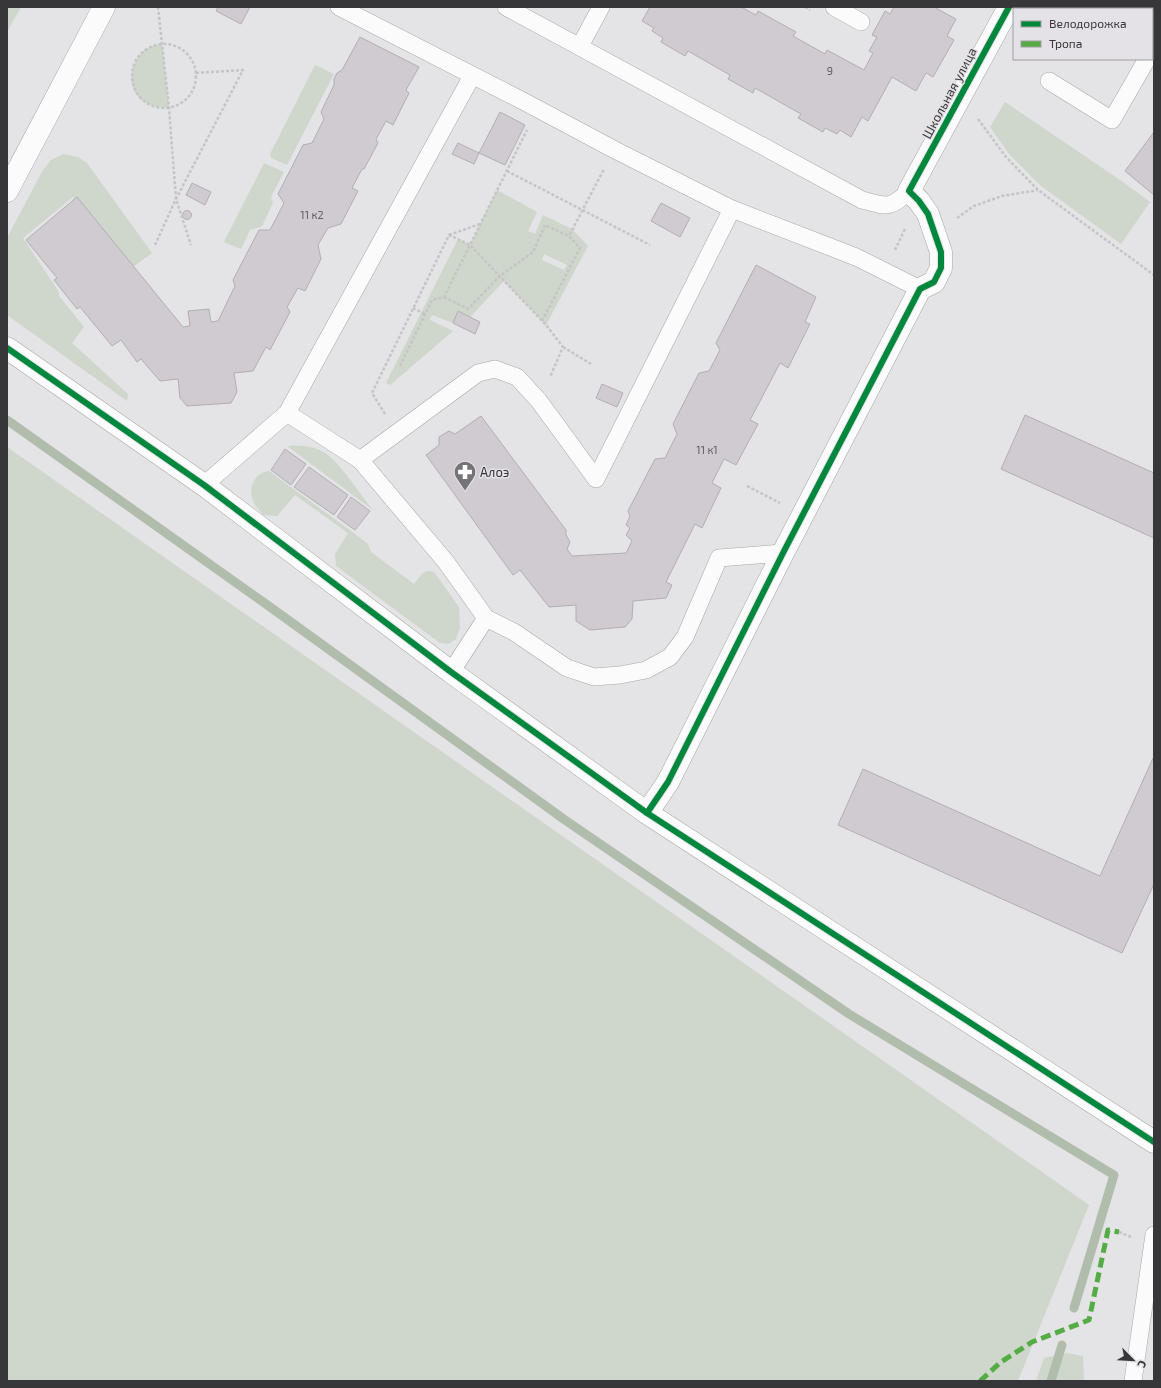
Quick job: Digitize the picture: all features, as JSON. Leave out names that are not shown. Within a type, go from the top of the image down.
[{"type":"street","points":[[7,191],[104,7]]},
{"type":"street","name":"Школьная улица","points":[[909,191],[1009,7]]},
{"type":"street","points":[[647,813],[668,782],[783,553],[920,289],[934,282],[941,268],[941,252],[928,214],[919,201],[909,191]]},
{"type":"street","points":[[7,348],[204,485],[451,672],[647,813],[1154,1142]]},
{"type":"lane","points":[[339,7],[732,209],[856,257],[920,289]]},
{"type":"lane","points":[[506,7],[862,200],[884,206],[898,202],[909,191]]},
{"type":"lane","points":[[580,46],[601,7]]},
{"type":"lane","points":[[834,7],[861,22]]},
{"type":"lane","points":[[1049,81],[1112,120],[1146,60]]},
{"type":"lane","points":[[204,485],[287,413],[472,76]]},
{"type":"lane","points":[[360,460],[478,373],[495,368],[518,377],[539,401],[596,479],[732,209]]},
{"type":"lane","points":[[287,413],[360,460],[446,562],[486,618],[514,632],[567,668],[594,677],[620,675],[646,670],[670,657],[685,637],[719,558],[783,553]]},
{"type":"lane","points":[[451,672],[486,618]]},
{"type":"lane","points":[[1133,1381],[1154,1235]]},
{"type":"path","points":[[158,7],[169,108],[176,199],[192,244]]},
{"type":"path","points":[[162,44],[172,45],[188,55],[193,64],[195,73],[194,85],[189,96],[180,104],[169,108],[154,107],[141,99],[133,87],[132,72],[137,58],[148,48],[162,44]]},
{"type":"path","points":[[155,245],[176,199],[243,70],[195,73]]},
{"type":"path","points":[[444,297],[538,108]]},
{"type":"path","points":[[976,115],[1006,157],[1038,190],[1154,275]]},
{"type":"path","points":[[569,236],[615,150]]},
{"type":"path","points":[[506,171],[650,245]]},
{"type":"path","points":[[956,219],[974,206],[1002,196],[1038,190]]},
{"type":"path","points":[[397,433],[372,393],[450,235],[480,224]]},
{"type":"path","points":[[400,366],[432,300],[444,297],[468,309],[500,276],[533,252],[546,225],[569,236],[580,248],[542,321]]},
{"type":"path","points":[[450,235],[470,245],[542,321],[563,347],[591,364]]},
{"type":"path","points":[[413,308],[425,314]]},
{"type":"path","points":[[539,401],[563,347]]},
{"type":"shaded area","points":[[7,7],[21,7],[7,32]]},
{"type":"shaded area","points":[[162,44],[169,108],[151,105],[142,100],[133,88],[132,81],[134,66],[141,54],[150,47]]},
{"type":"shaded area","points":[[315,65],[334,74],[287,165],[271,158],[270,154]]},
{"type":"shaded area","points":[[1005,102],[1150,202],[1121,244],[1041,186],[1009,154],[990,127]]},
{"type":"shaded area","points":[[63,154],[78,157],[87,163],[152,253],[133,267],[73,197],[23,238],[59,292],[59,296],[84,327],[72,343],[128,394],[127,401],[7,315],[7,238],[43,170],[51,160]]},
{"type":"shaded area","points":[[264,163],[284,172],[271,197],[273,203],[262,226],[250,230],[241,249],[224,242]]},
{"type":"shaded area","points":[[497,190],[537,212],[528,231],[535,234],[543,215],[572,229],[588,246],[546,325],[504,281],[470,317],[458,311],[453,323],[432,315],[430,320],[453,331],[390,385],[386,383],[458,239],[470,245]],"holes":[[[544,254],[567,265],[564,270],[542,260]]]},
{"type":"shaded area","points":[[287,446],[307,446],[325,453],[344,472],[373,510]]},
{"type":"shaded area","points":[[7,447],[1089,1205],[1018,1381],[7,1381]]},
{"type":"shaded area","points":[[269,471],[368,544],[371,552],[414,584],[424,572],[434,572],[459,607],[460,628],[456,639],[448,644],[440,643],[336,566],[335,554],[348,533],[295,495],[277,516],[263,515],[255,505],[251,494],[251,488],[255,479],[259,475]]},
{"type":"shaded area","points":[[1067,1353],[1083,1356],[1084,1381],[1036,1381],[1044,1358]]},
{"type":"building","points":[[218,7],[250,7],[241,24],[216,11]]},
{"type":"building","points":[[650,7],[741,7],[756,15],[758,11],[796,32],[793,36],[825,54],[827,50],[864,70],[873,53],[869,51],[877,37],[872,35],[885,11],[890,14],[894,7],[934,7],[956,19],[947,36],[954,40],[933,77],[926,73],[916,91],[892,77],[868,121],[862,117],[851,137],[840,130],[837,134],[825,128],[823,132],[798,118],[801,114],[755,88],[753,93],[728,79],[730,75],[688,51],[685,56],[661,42],[663,38],[652,31],[654,28],[642,21]]},
{"type":"building","points":[[1127,7],[1154,7],[1154,22],[1153,8]]},
{"type":"building","points":[[360,37],[419,67],[406,90],[409,93],[393,125],[386,121],[376,139],[378,143],[352,188],[358,191],[341,224],[328,228],[318,245],[321,259],[305,291],[298,288],[287,307],[290,312],[270,350],[266,347],[253,371],[234,373],[237,392],[231,403],[187,406],[180,398],[178,379],[160,381],[141,359],[137,362],[121,340],[112,346],[80,307],[77,309],[54,280],[57,278],[26,240],[77,197],[183,327],[190,326],[188,311],[209,309],[211,322],[218,321],[235,286],[233,280],[259,230],[270,230],[284,203],[278,194],[303,145],[312,143],[324,119],[321,112],[334,85],[334,79],[337,73],[342,70]]},
{"type":"building","points":[[500,112],[525,125],[505,165],[479,153]]},
{"type":"building","points":[[1154,132],[1154,195],[1125,171]]},
{"type":"building","points":[[458,143],[479,153],[474,164],[452,154]]},
{"type":"building","points":[[192,183],[211,192],[205,205],[186,195]]},
{"type":"building","points":[[661,203],[690,218],[680,237],[651,221]]},
{"type":"building","points":[[185,211],[189,211],[191,215],[189,219],[185,219],[183,217],[183,213]]},
{"type":"building","points":[[756,265],[816,297],[805,322],[810,324],[788,368],[780,363],[750,420],[758,424],[736,465],[724,459],[712,483],[721,488],[702,528],[695,524],[666,582],[672,585],[666,598],[633,601],[632,619],[625,627],[590,630],[576,621],[576,605],[549,607],[520,570],[513,575],[426,455],[439,445],[439,437],[449,431],[455,434],[481,416],[566,530],[566,535],[570,542],[567,549],[572,556],[626,553],[632,541],[626,535],[630,528],[626,525],[630,516],[628,511],[655,459],[665,458],[677,434],[673,424],[699,373],[709,371],[720,350],[716,343]]},
{"type":"building","points":[[458,311],[480,322],[475,334],[453,323]]},
{"type":"building","points":[[602,384],[623,393],[617,407],[596,398]]},
{"type":"building","points":[[1025,415],[1154,473],[1154,538],[1001,469]]},
{"type":"building","points":[[285,449],[306,464],[291,485],[271,470]]},
{"type":"building","points":[[309,467],[348,495],[334,515],[294,487]]},
{"type":"building","points":[[351,497],[370,511],[355,530],[337,517]]},
{"type":"building","points":[[1154,756],[1154,884],[1122,953],[838,825],[863,769],[1100,876]]},
{"type":"waterway","points":[[7,420],[266,604],[565,820],[849,1014],[1114,1175],[1074,1308]]},
{"type":"waterway","points":[[1051,1381],[1062,1345]]},
{"type":"marked path","points":[[980,1381],[1001,1362],[1032,1342],[1089,1320],[1108,1230],[1119,1232]]},
{"type":"cycle path","points":[[647,813],[668,782],[783,553],[920,289],[934,282],[941,268],[941,252],[928,214],[919,201],[909,191],[1009,7]]},
{"type":"cycle path","points":[[7,348],[204,485],[451,672],[647,813],[1154,1142]]},
{"type":"place","name":"Алоэ","points":[[465,492]]}]
